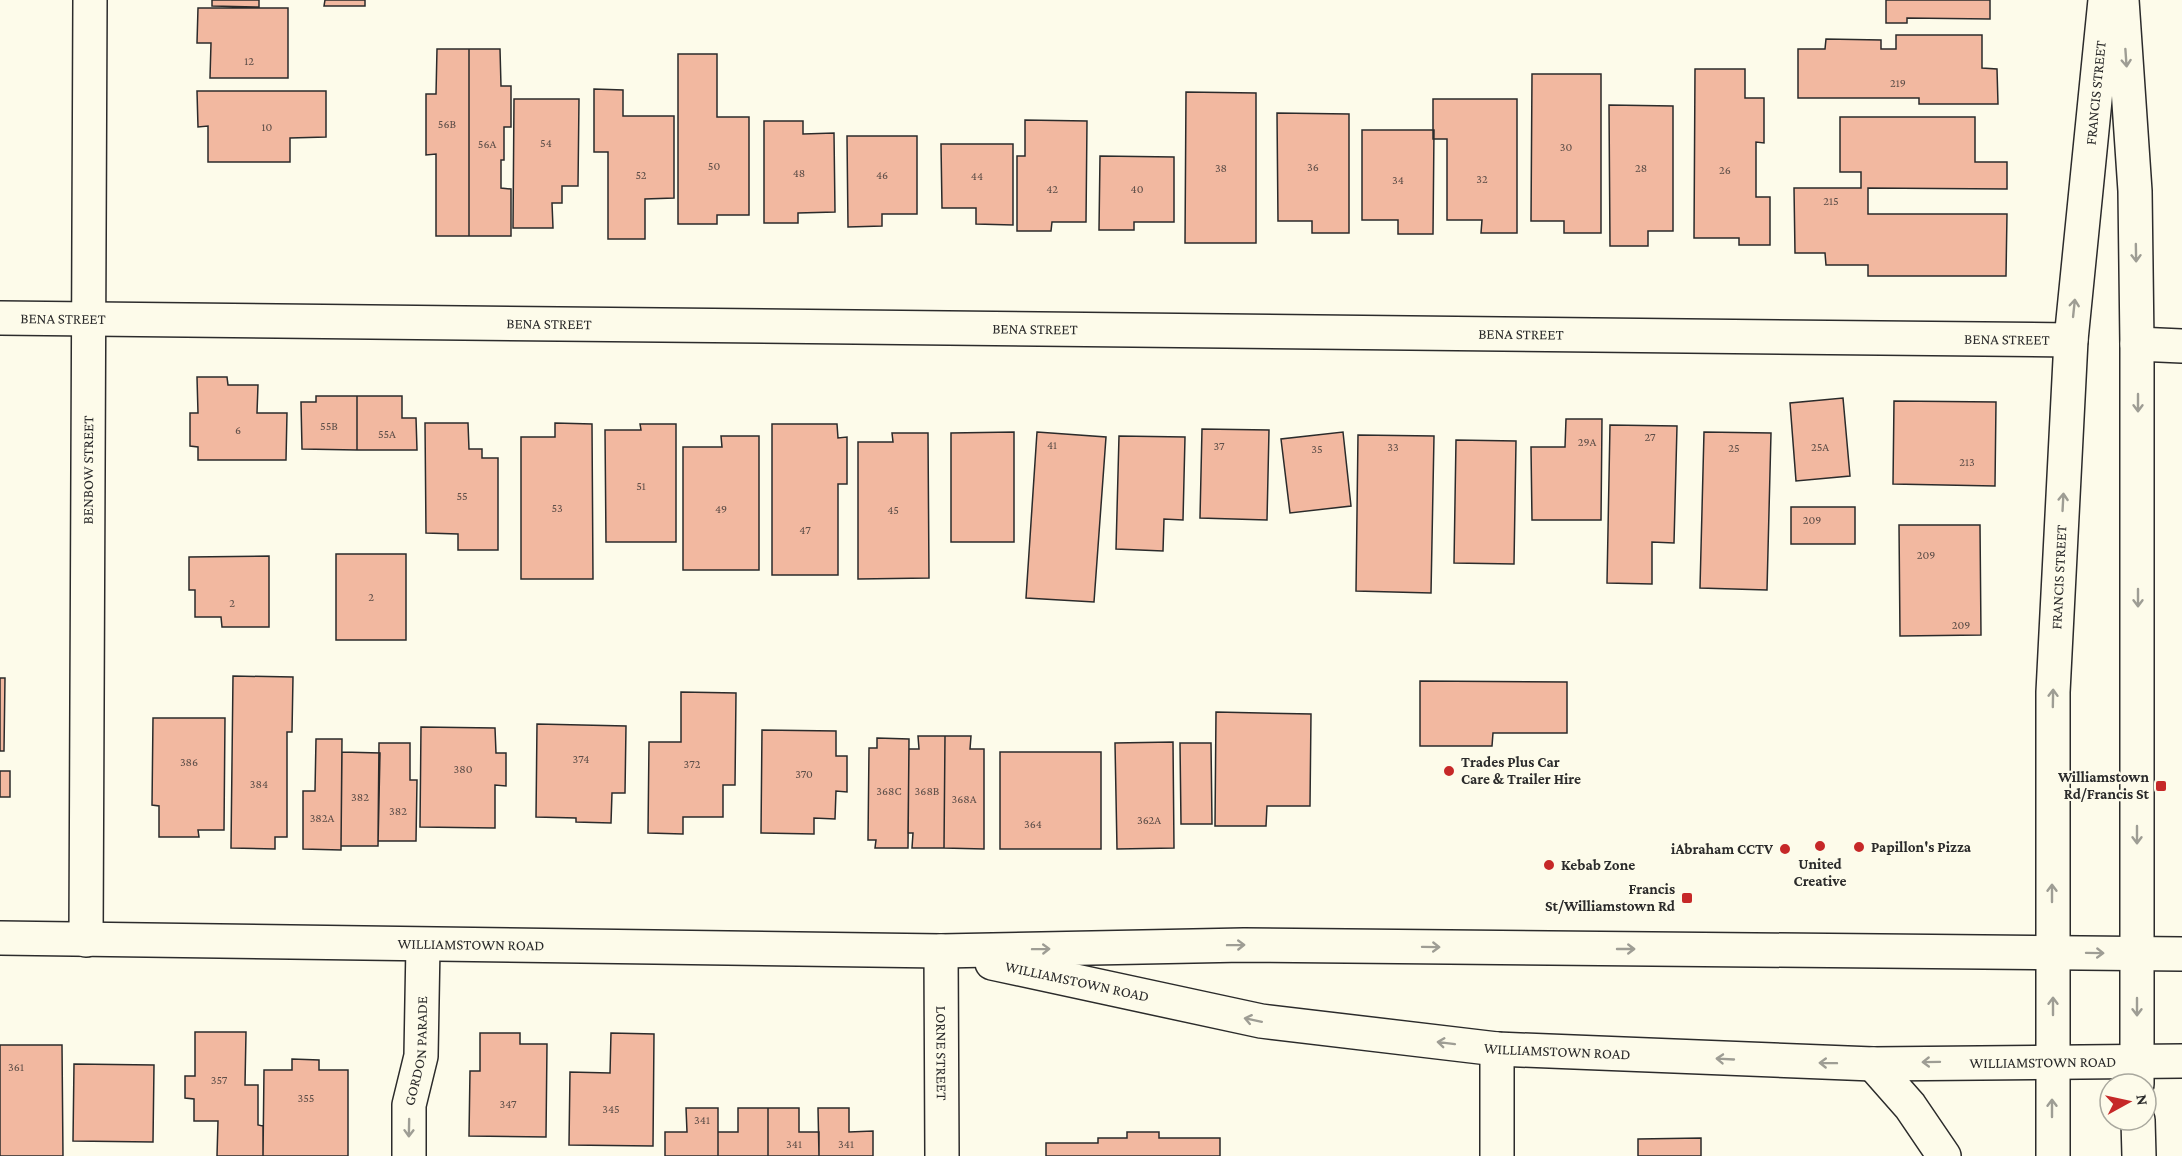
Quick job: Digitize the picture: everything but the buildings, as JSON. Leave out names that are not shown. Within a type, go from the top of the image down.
[{"type":"main road","name":"BENBOW STREET","points":[[86,940],[90,0]]},
{"type":"main road","name":"FRANCIS STREET","points":[[2053,1156],[2052,692],[2071,340],[2105,0]]},
{"type":"main road","name":"FRANCIS STREET","points":[[2122,0],[2135,191],[2139,668],[2137,1072]]},
{"type":"main road","name":"BENA STREET","points":[[0,318],[2071,340]]},
{"type":"main road","points":[[2137,344],[2182,346]]},
{"type":"main road","name":"WILLIAMSTOWN ROAD","points":[[0,938],[941,951],[1244,945],[2182,954]]},
{"type":"main road","name":"GORDON PARADE","points":[[409,1156],[409,1105],[421,1056],[423,945]]},
{"type":"main road","name":"WILLIAMSTOWN ROAD","points":[[941,951],[1261,1022],[1497,1049],[1873,1064],[2053,1060],[2137,1072],[2182,1061]]},
{"type":"main road","name":"LORNE STREET","points":[[941,951],[942,1156]]},
{"type":"main road","points":[[1497,1049],[1497,1156]]},
{"type":"main road","points":[[1873,1064],[1910,1106],[1944,1156]]},
{"type":"main road","points":[[2138,1132],[2139,1156]]},
{"type":"place","name":"Trades Plus Car Care & Trailer Hire","points":[[1449,771]]},
{"type":"place","name":"Williamstown Rd/Francis St","points":[[2161,786]]},
{"type":"place","name":"United Creative","points":[[1820,846]]},
{"type":"place","name":"Papillon's Pizza","points":[[1859,847]]},
{"type":"place","name":"iAbraham CCTV","points":[[1785,849]]},
{"type":"place","name":"Kebab Zone","points":[[1549,865]]},
{"type":"place","name":"Francis St/Williamstown Rd","points":[[1687,898]]}]
